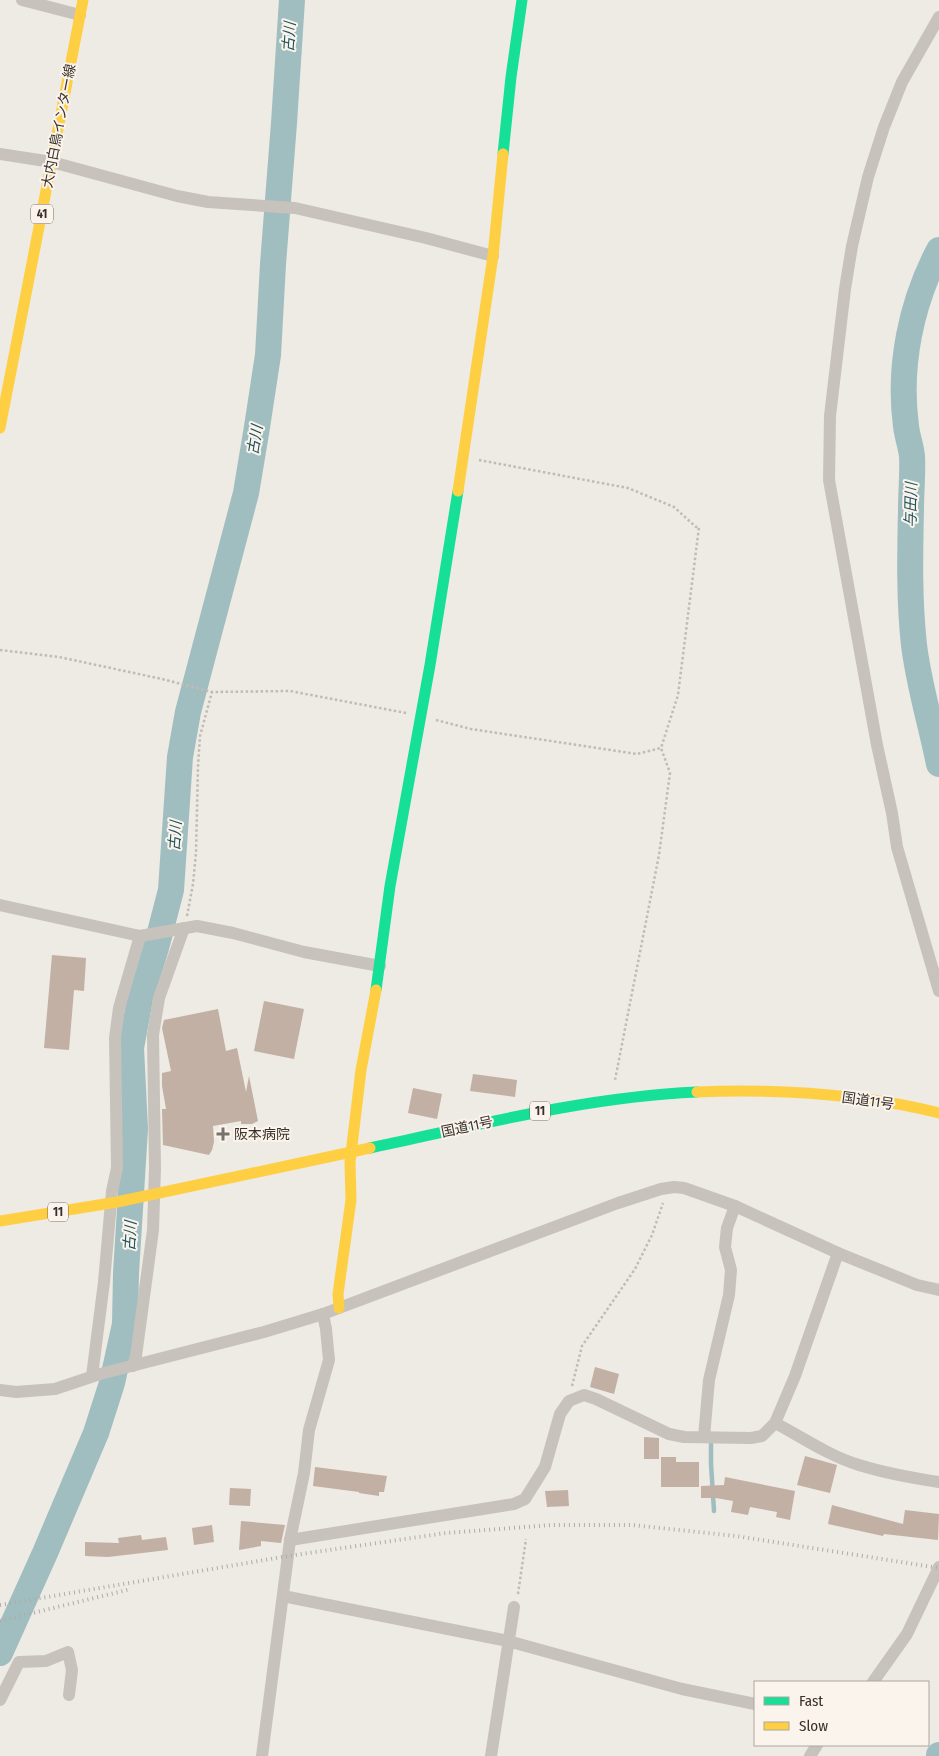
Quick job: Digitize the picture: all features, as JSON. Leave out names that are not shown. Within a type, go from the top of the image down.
[{"type":"main road","name":"大内白鳥インター線","points":[[0,428],[83,0]]},
{"type":"main road","points":[[339,1308],[338,1294],[351,1200],[350,1162],[361,1070],[380,966],[390,886],[464,457],[493,256],[511,77],[522,0]]},
{"type":"main road","name":"国道11号","points":[[0,1221],[150,1195],[611,1098],[671,1092],[749,1090],[808,1093],[920,1108],[939,1113]]},
{"type":"street","points":[[22,0],[80,15]]},
{"type":"street","points":[[939,17],[902,82],[884,126],[868,176],[852,246],[843,309],[830,416],[829,480],[897,847],[939,991]]},
{"type":"street","points":[[0,154],[52,162],[177,196],[208,202],[295,208],[426,238],[493,256]]},
{"type":"street","points":[[0,905],[143,936],[197,926],[233,933],[304,952],[380,966]]},
{"type":"street","points":[[131,1367],[138,1347],[153,1230],[150,1195],[153,1035],[159,998],[180,928]]},
{"type":"street","points":[[96,1375],[114,1202],[112,1192],[117,1168],[115,1038],[119,1008],[143,936]]},
{"type":"street","points":[[0,1390],[16,1392],[55,1389],[96,1375],[264,1332],[323,1314],[618,1203],[661,1189],[674,1187],[684,1188],[735,1206],[838,1253],[917,1284],[939,1290]]},
{"type":"street","points":[[704,1437],[709,1380],[729,1295],[731,1270],[725,1247],[727,1228],[735,1206]]},
{"type":"street","points":[[290,1540],[514,1504],[525,1499],[545,1468],[560,1414],[569,1401],[584,1395],[596,1398],[669,1434],[704,1437],[751,1438],[762,1436],[775,1423],[795,1376],[838,1253]]},
{"type":"street","points":[[262,1756],[290,1540],[304,1473],[310,1430],[329,1360],[323,1314]]},
{"type":"street","points":[[775,1423],[834,1455],[858,1465],[939,1482]]},
{"type":"street","points":[[874,1681],[907,1634],[939,1567]]},
{"type":"street","points":[[283,1596],[508,1641],[682,1689],[754,1704]]},
{"type":"street","points":[[491,1756],[514,1607]]},
{"type":"street","points":[[0,1700],[18,1662],[46,1661],[68,1652],[72,1670],[69,1695]]},
{"type":"path","points":[[464,457],[628,488],[674,507],[696,527],[699,527],[678,695],[661,748],[670,772],[659,856],[611,1098]]},
{"type":"path","points":[[0,650],[59,657],[162,679],[204,691],[290,691],[420,716],[471,730],[637,754],[661,748]]},
{"type":"path","points":[[180,928],[193,884],[196,853],[200,736],[212,692]]},
{"type":"path","points":[[569,1401],[582,1346],[635,1269],[652,1235],[663,1201],[661,1189]]},
{"type":"path","points":[[514,1607],[526,1539]]},
{"type":"building","points":[[52,955],[86,958],[84,991],[74,990],[69,1050],[44,1048]]},
{"type":"building","points":[[264,1001],[304,1009],[294,1059],[254,1051]]},
{"type":"building","points":[[218,1009],[226,1051],[237,1048],[246,1092],[249,1076],[258,1121],[252,1124],[241,1124],[241,1121],[213,1126],[214,1142],[209,1155],[163,1145],[162,1109],[166,1109],[162,1073],[171,1071],[162,1028],[164,1020]]},
{"type":"building","points":[[473,1074],[517,1080],[515,1097],[470,1091]]},
{"type":"building","points":[[413,1088],[442,1094],[437,1119],[408,1113]]},
{"type":"building","points":[[595,1367],[619,1374],[614,1394],[590,1387]]},
{"type":"building","points":[[644,1437],[659,1438],[659,1459],[644,1459]]},
{"type":"building","points":[[805,1456],[837,1465],[830,1493],[797,1485]]},
{"type":"building","points":[[661,1457],[676,1457],[676,1462],[699,1462],[699,1487],[661,1487]]},
{"type":"building","points":[[315,1467],[387,1476],[384,1492],[379,1492],[379,1496],[313,1486]]},
{"type":"building","points":[[725,1477],[795,1491],[790,1520],[776,1517],[777,1512],[750,1507],[748,1515],[731,1512],[733,1501],[701,1498],[701,1486],[724,1485]]},
{"type":"building","points":[[230,1488],[251,1489],[250,1506],[229,1505]]},
{"type":"building","points":[[568,1490],[569,1506],[547,1507],[545,1491]]},
{"type":"building","points":[[832,1505],[903,1524],[905,1510],[939,1514],[938,1540],[884,1534],[883,1536],[828,1524]]},
{"type":"building","points":[[241,1521],[285,1525],[281,1543],[261,1541],[261,1546],[239,1550]]},
{"type":"building","points":[[212,1525],[214,1542],[194,1545],[192,1528]]},
{"type":"building","points":[[141,1535],[142,1540],[166,1537],[168,1550],[108,1557],[85,1556],[85,1542],[119,1543],[118,1538]]},
{"type":"waterway","name":"古川","points":[[0,1653],[96,1433],[112,1383],[125,1324],[126,1273],[135,1129],[131,1048],[140,999],[171,890],[180,757],[188,712],[246,493],[257,427],[268,355],[292,0]]},
{"type":"waterway","name":"与田川","points":[[939,250],[929,270],[914,313],[909,335],[904,381],[906,426],[912,462],[910,560],[912,628],[919,675],[939,764]]},
{"type":"waterway","points":[[711,1444],[714,1511]]},
{"type":"railway","points":[[0,1605],[288,1556],[446,1533],[552,1525],[632,1525],[736,1536],[939,1568]]},
{"type":"railway","points":[[0,1621],[131,1589]]},
{"type":"traffic: fast","points":[[503,154],[522,0]]},
{"type":"traffic: fast","points":[[376,990],[390,886],[430,665],[458,491]]},
{"type":"traffic: fast","points":[[370,1148],[532,1113],[614,1100],[697,1092]]},
{"type":"traffic: slow","points":[[0,428],[83,0]]},
{"type":"traffic: slow","points":[[458,491],[493,256],[503,154]]},
{"type":"traffic: slow","points":[[339,1308],[338,1294],[351,1200],[350,1162],[361,1070],[376,990]]},
{"type":"traffic: slow","points":[[697,1092],[757,1091],[819,1094],[880,1101],[939,1113]]},
{"type":"traffic: slow","points":[[0,1221],[117,1202],[370,1148]]},
{"type":"place","name":"阪本病院","points":[[223,1134]]}]
